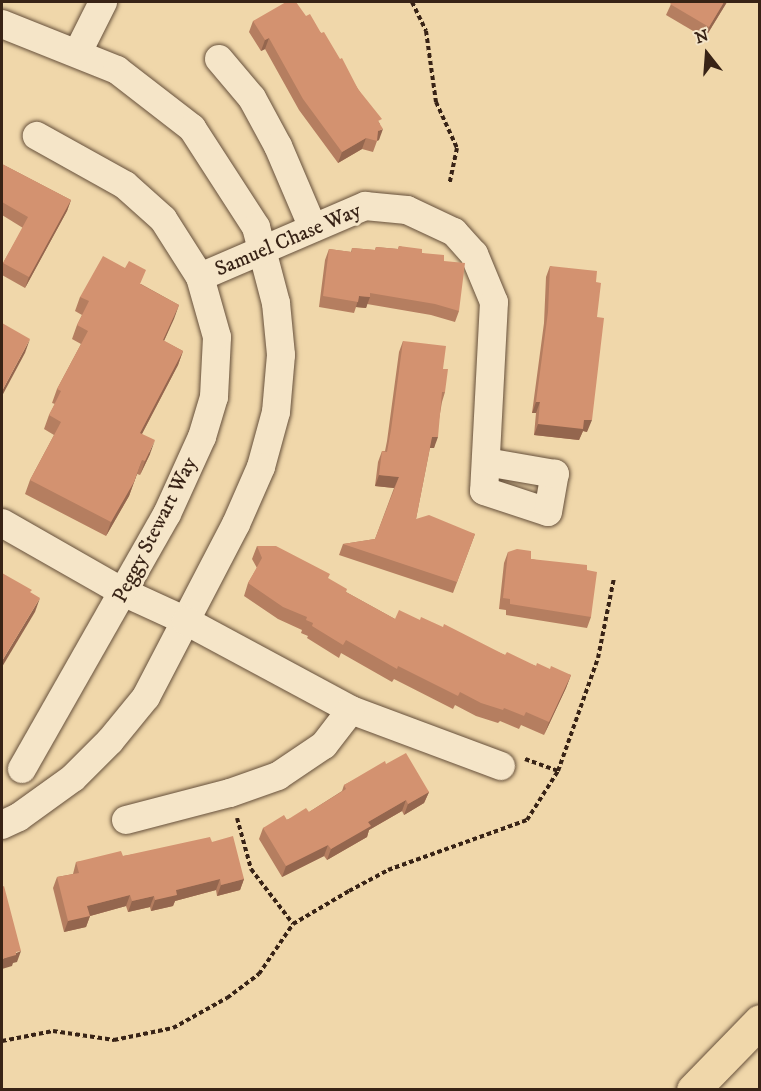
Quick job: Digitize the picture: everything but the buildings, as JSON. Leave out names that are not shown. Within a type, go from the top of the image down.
[{"type":"highway","points":[[693,1089],[759,1021]]},
{"type":"street","points":[[78,52],[102,2]]},
{"type":"street","points":[[2,24],[78,52],[117,70],[192,128],[256,227],[276,303],[281,355],[276,412],[261,467],[236,524],[146,697],[110,741],[73,778],[20,817],[2,825]]},
{"type":"street","points":[[219,60],[252,98],[278,146],[313,228]]},
{"type":"street","name":"Peggy Stewart Way","points":[[22,769],[167,514],[202,437],[214,397],[217,337],[200,277],[163,219],[124,185],[36,136]]},
{"type":"street","name":"Samuel Chase Way","points":[[200,277],[365,206],[407,210],[454,232],[474,254],[494,302],[486,462]]},
{"type":"street","points":[[2,523],[123,592],[186,621],[351,710],[501,766]]},
{"type":"street","points":[[126,820],[230,794],[278,776],[324,745],[351,710]]},
{"type":"path","points":[[412,2],[426,31],[436,102],[457,148],[450,182]]},
{"type":"path","points":[[2,1041],[53,1031],[114,1040],[173,1028],[227,998],[259,974],[293,924],[388,870],[527,820],[558,771],[598,658],[614,578]]},
{"type":"path","points":[[230,794],[251,869],[293,924]]}]
